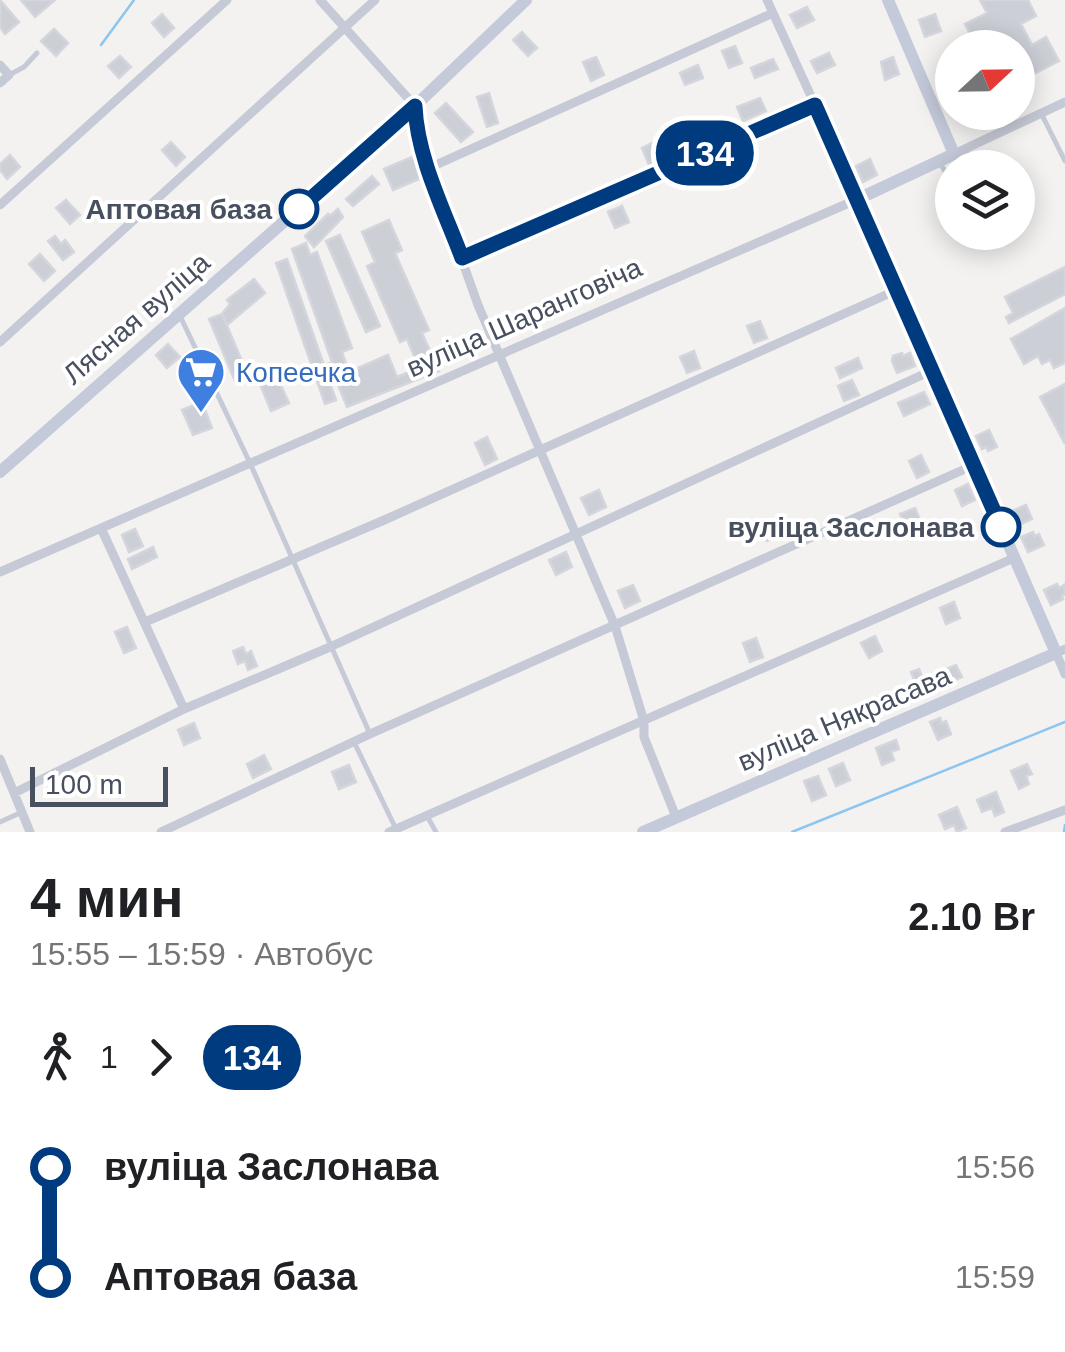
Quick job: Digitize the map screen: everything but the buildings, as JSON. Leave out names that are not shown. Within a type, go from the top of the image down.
[{"type":"street","points":[[0,206],[227,0]]},
{"type":"street","points":[[320,0],[415,106],[429,168],[497,356],[577,531],[615,626],[644,720],[644,736],[676,817]]},
{"type":"street","points":[[0,342],[375,0]]},
{"type":"street","name":"Лясная вуліца","points":[[0,472],[415,106],[526,0]]},
{"type":"street","points":[[767,0],[1014,558],[1060,651],[1065,674]]},
{"type":"street","points":[[888,0],[960,150]]},
{"type":"street","points":[[429,168],[773,13]]},
{"type":"street","points":[[0,65],[9,75],[0,83]]},
{"type":"street","name":"вуліца Шаранговіча","points":[[962,150],[1065,102]]},
{"type":"street","points":[[462,258],[815,105]]},
{"type":"street","name":"вуліца Шаранговіча","points":[[0,572],[935,163]]},
{"type":"street","points":[[144,622],[897,290]]},
{"type":"street","points":[[14,792],[184,709],[933,370]]},
{"type":"street","points":[[161,832],[370,734],[974,465]]},
{"type":"street","points":[[101,528],[184,709]]},
{"type":"street","points":[[392,830],[1014,558]]},
{"type":"street","name":"вуліца Някрасава","points":[[643,832],[662,828],[676,817],[1060,651]]},
{"type":"street","points":[[0,759],[30,832]]},
{"type":"street","points":[[1005,832],[1065,810]]},
{"type":"lane","points":[[9,75],[37,53]]},
{"type":"lane","points":[[1041,113],[1065,160]]},
{"type":"lane","points":[[178,312],[250,463],[370,734]]},
{"type":"lane","points":[[354,742],[392,830]]},
{"type":"lane","points":[[0,822],[22,812]]},
{"type":"lane","points":[[427,816],[436,832]]},
{"type":"waterway","points":[[101,45],[134,0]]},
{"type":"waterway","points":[[792,832],[1065,722]]},
{"type":"waterway","points":[[1064,832],[1065,825]]},
{"type":"bus line","name":"134","points":[[299,209],[415,106],[429,168],[462,258],[815,105],[1001,527]]},
{"type":"place","name":"Аптовая база","points":[[299,209]]},
{"type":"place","name":"Копеечка","points":[[201,414]]},
{"type":"place","name":"вуліца Заслонава","points":[[1001,527]]}]
